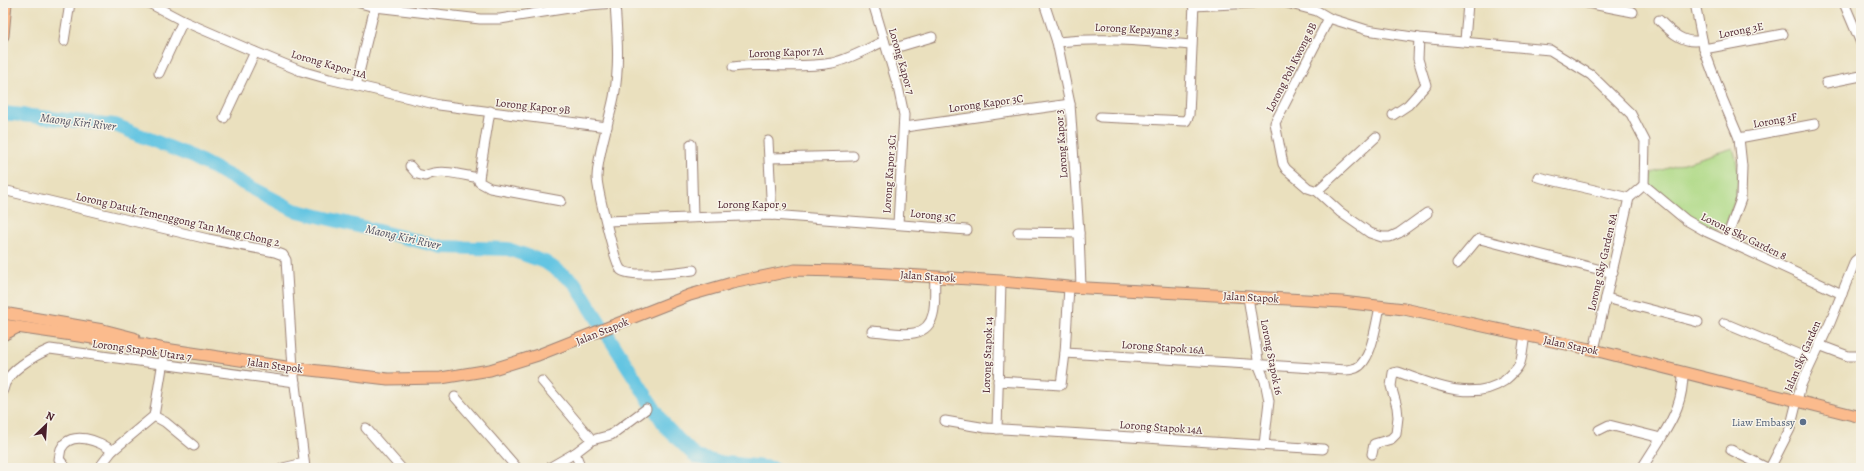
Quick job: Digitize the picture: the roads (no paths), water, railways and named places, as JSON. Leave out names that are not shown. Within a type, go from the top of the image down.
[{"type":"main road","points":[[3,36],[6,3]]},
{"type":"main road","name":"Jalan Stapok","points":[[3,324],[134,344],[143,344],[164,349],[293,368],[388,379],[441,378],[490,370],[570,344],[690,295],[732,283],[795,270],[841,271],[1001,281],[1069,287],[1342,302],[1404,309],[1429,313],[1525,336],[1594,350],[1861,417]]},
{"type":"main road","points":[[3,304],[20,316],[30,318]]},
{"type":"main road","points":[[3,313],[103,330],[134,338],[143,344]]},
{"type":"main road","points":[[3,336],[18,327]]},
{"type":"street","points":[[64,41],[70,3]]},
{"type":"street","name":"Lorong Kapor 11A","points":[[149,3],[183,21],[301,71],[439,105],[490,111]]},
{"type":"street","points":[[360,3],[375,7],[500,20],[588,4],[615,3],[618,47],[617,70],[614,96],[598,177],[599,194],[607,221],[610,242],[620,269],[638,274],[693,270]]},
{"type":"street","name":"Lorong Kapor 7","points":[[873,3],[888,50],[902,105],[904,127]]},
{"type":"street","name":"Lorong Kapor 3","points":[[1044,3],[1057,42],[1070,104],[1079,233],[1081,287]]},
{"type":"street","points":[[1100,117],[1186,121],[1189,116],[1194,4],[1254,3]]},
{"type":"street","points":[[1287,3],[1317,11],[1329,18],[1367,30],[1419,38],[1465,41],[1550,50],[1591,75],[1631,114],[1645,141],[1644,185],[1629,198],[1538,177]]},
{"type":"street","points":[[1465,41],[1468,3]]},
{"type":"street","points":[[1587,3],[1633,12]]},
{"type":"street","points":[[1695,3],[1704,50],[1739,138],[1742,166],[1741,199],[1726,240]]},
{"type":"street","points":[[1844,3],[1861,43]]},
{"type":"street","points":[[356,85],[375,7]]},
{"type":"street","name":"Lorong Poh Kwong 8B","points":[[1329,18],[1275,124],[1282,159],[1286,169],[1308,188],[1318,191],[1340,212],[1370,233],[1382,237],[1390,238],[1427,213]]},
{"type":"street","points":[[1659,20],[1683,40],[1694,42],[1702,40]]},
{"type":"street","points":[[159,73],[183,21]]},
{"type":"street","name":"Lorong 3E","points":[[1704,50],[1783,34]]},
{"type":"street","points":[[888,50],[932,37]]},
{"type":"street","points":[[1393,115],[1408,105],[1426,85],[1418,59],[1419,38]]},
{"type":"street","name":"Lorong Kepayang 3","points":[[1057,42],[1089,39],[1122,39],[1191,45]]},
{"type":"street","name":"Lorong Kapor 7A","points":[[733,67],[749,65],[815,65],[833,63],[849,58],[884,41]]},
{"type":"street","points":[[224,118],[255,52]]},
{"type":"street","points":[[1826,83],[1861,76]]},
{"type":"street","name":"Lorong Kapor 3C","points":[[904,127],[1070,104]]},
{"type":"street","name":"Lorong Kapor 9B","points":[[479,178],[490,111],[607,127]]},
{"type":"street","name":"Lorong 3F","points":[[1739,138],[1815,124]]},
{"type":"street","name":"Lorong Kapor 3C1","points":[[898,224],[904,127]]},
{"type":"street","points":[[1318,191],[1376,137]]},
{"type":"street","points":[[768,141],[772,215]]},
{"type":"street","points":[[691,144],[694,217]]},
{"type":"street","points":[[770,158],[853,156]]},
{"type":"street","points":[[410,166],[417,174],[425,176],[433,172],[440,172],[479,178],[480,182],[490,188],[561,201]]},
{"type":"street","name":"Lorong Sky Garden 8","points":[[1644,185],[1686,220],[1842,294]]},
{"type":"street","name":"Lorong Datuk Temenggong Tan Meng Chong 2","points":[[3,190],[208,239],[276,252],[282,255],[286,260],[293,368],[305,466]]},
{"type":"street","name":"Lorong Sky Garden 8A","points":[[1594,350],[1613,273],[1629,198]]},
{"type":"street","name":"Lorong Kapor 9","points":[[607,221],[772,215],[898,224]]},
{"type":"street","name":"Lorong 3C","points":[[898,224],[967,230]]},
{"type":"street","points":[[1018,232],[1079,233]]},
{"type":"street","points":[[1457,264],[1476,241],[1480,239],[1613,273]]},
{"type":"street","name":"Jalan Sky Garden","points":[[1769,468],[1790,429],[1801,384],[1842,294],[1855,261],[1861,256]]},
{"type":"street","points":[[872,331],[913,334],[923,330],[929,324],[934,314],[935,277]]},
{"type":"street","name":"Lorong Stapok 14","points":[[996,429],[1001,281]]},
{"type":"street","points":[[998,381],[1061,386],[1065,353],[1069,287]]},
{"type":"street","name":"Lorong Stapok 16","points":[[1248,297],[1259,366],[1265,381],[1269,401],[1264,445]]},
{"type":"street","points":[[1606,298],[1698,322]]},
{"type":"street","name":"Lorong Stapok 16A","points":[[1065,353],[1259,366],[1346,370],[1357,368],[1366,358],[1371,346],[1380,307]]},
{"type":"street","points":[[1724,323],[1812,360]]},
{"type":"street","points":[[1372,454],[1374,444],[1391,439],[1396,434],[1398,417],[1397,407],[1391,386],[1393,373],[1398,372],[1430,383],[1465,391],[1485,390],[1498,384],[1516,370],[1520,362],[1525,336]]},
{"type":"street","points":[[1819,345],[1848,356],[1861,356]]},
{"type":"street","name":"Lorong Stapok Utara 7","points":[[3,390],[4,384],[21,366],[50,349],[295,382]]},
{"type":"street","points":[[102,467],[112,451],[154,416],[164,349]]},
{"type":"street","points":[[1642,468],[1671,424],[1676,412],[1683,382],[1683,372]]},
{"type":"street","points":[[542,381],[592,440]]},
{"type":"street","points":[[455,397],[517,468]]},
{"type":"street","points":[[549,468],[575,453],[592,440],[611,435],[646,409]]},
{"type":"street","points":[[154,416],[165,422],[194,446]]},
{"type":"street","name":"Lorong Stapok 14A","points":[[945,421],[975,427],[996,429],[1323,449]]},
{"type":"street","points":[[1600,430],[1609,426],[1661,438]]},
{"type":"street","points":[[366,428],[401,468]]},
{"type":"street","points":[[66,468],[59,459],[61,449],[67,442],[78,438],[90,440],[105,444],[112,451]]},
{"type":"street","points":[[1731,450],[1769,468]]},
{"type":"street","points":[[575,453],[581,468]]},
{"type":"street","points":[[283,468],[305,466]]},
{"type":"waterway","name":"Maong Kiri River","points":[[3,113],[115,125],[193,157],[294,210],[442,247],[508,249],[545,262],[574,282],[666,427],[696,457],[717,462],[772,468]]},
{"type":"place","name":"Liaw Embassy","points":[[1803,422]]}]
